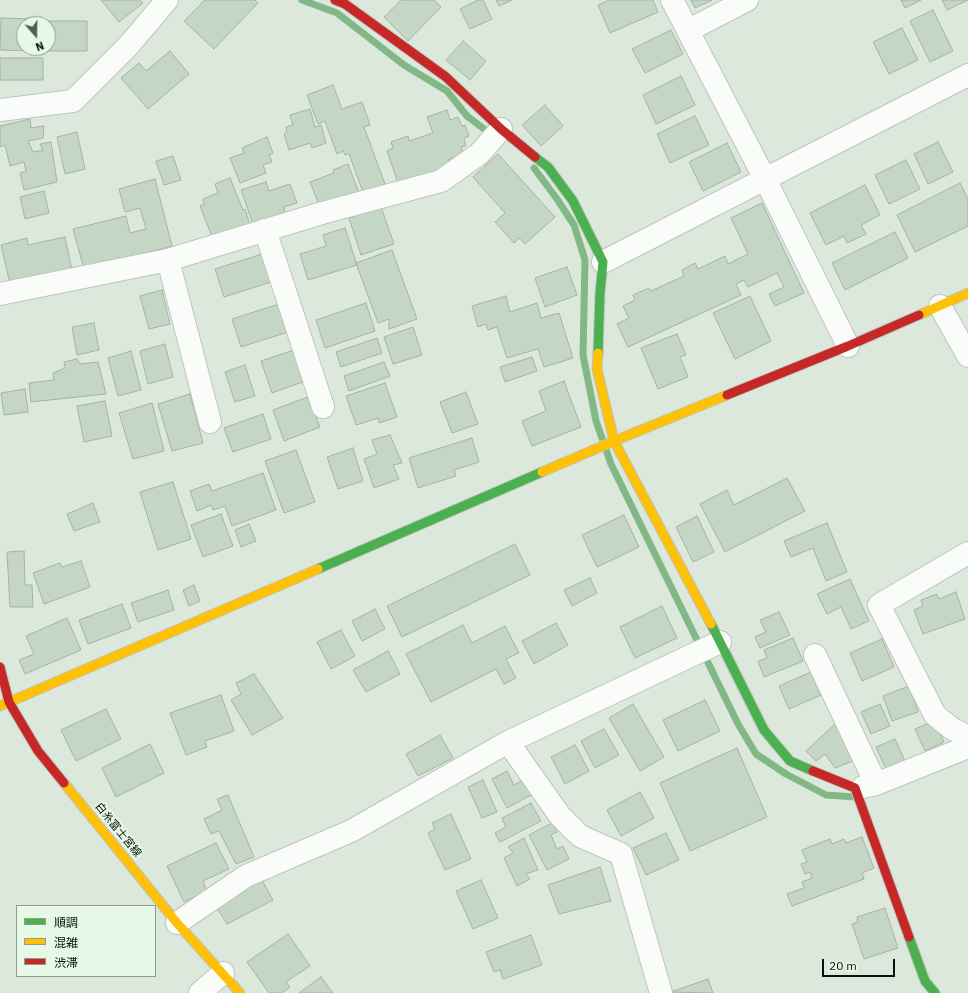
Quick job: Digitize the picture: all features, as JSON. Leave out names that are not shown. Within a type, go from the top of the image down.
[{"type":"street","points":[[0,110],[73,101],[129,45],[167,0]]},
{"type":"street","points":[[335,0],[345,4],[446,77],[501,129],[548,167],[573,201],[604,262],[600,293],[597,369],[614,441],[720,642],[764,730],[790,761],[855,788],[876,784],[968,747]]},
{"type":"street","points":[[672,0],[848,346]]},
{"type":"street","points":[[688,30],[747,0]]},
{"type":"street","points":[[604,262],[968,75]]},
{"type":"street","points":[[0,294],[168,260],[322,213],[441,181],[479,154],[501,129]]},
{"type":"street","points":[[266,230],[323,407]]},
{"type":"street","points":[[168,260],[210,422]]},
{"type":"street","points":[[0,706],[614,441],[848,346],[968,294]]},
{"type":"street","points":[[940,306],[968,356]]},
{"type":"street","points":[[968,553],[879,605],[936,715],[951,728],[968,737]]},
{"type":"street","points":[[177,923],[246,876],[351,831],[508,742],[720,642]]},
{"type":"street","points":[[815,655],[876,784]]},
{"type":"street","name":"白糸富士宮線","points":[[0,667],[9,702],[38,751],[177,923],[240,993]]},
{"type":"street","points":[[508,742],[560,816],[580,836],[621,854],[661,993]]},
{"type":"street","points":[[855,788],[925,981],[935,993]]},
{"type":"street","points":[[200,993],[223,974]]},
{"type":"building","points":[[101,0],[140,0],[143,3],[119,22]]},
{"type":"building","points":[[205,0],[255,0],[258,3],[214,49],[184,21]]},
{"type":"building","points":[[401,0],[434,0],[441,7],[408,41],[384,17]]},
{"type":"building","points":[[478,0],[483,0],[492,19],[470,29],[460,9]]},
{"type":"building","points":[[496,0],[512,0],[499,6]]},
{"type":"building","points":[[609,0],[653,0],[658,12],[610,33],[598,5]]},
{"type":"building","points":[[691,0],[712,0],[695,8]]},
{"type":"building","points":[[901,0],[921,0],[905,8]]},
{"type":"building","points":[[942,0],[968,0],[947,10]]},
{"type":"building","points":[[933,10],[953,51],[930,62],[910,21]]},
{"type":"building","points":[[1,18],[16,18],[16,51],[0,50]]},
{"type":"building","points":[[56,21],[87,21],[87,51],[56,51]]},
{"type":"building","points":[[902,28],[918,60],[889,74],[873,42]]},
{"type":"building","points":[[671,30],[683,54],[645,73],[632,49]]},
{"type":"building","points":[[463,41],[486,61],[470,80],[446,60]]},
{"type":"building","points":[[170,51],[189,74],[148,109],[121,78],[139,63],[146,71]]},
{"type":"building","points":[[0,58],[43,58],[43,80],[0,80]]},
{"type":"building","points":[[681,76],[695,105],[656,124],[643,95]]},
{"type":"building","points":[[333,85],[342,109],[362,102],[370,125],[364,127],[385,184],[363,192],[349,154],[345,155],[343,151],[337,154],[325,121],[318,124],[307,95]]},
{"type":"building","points":[[545,105],[563,126],[541,146],[522,125]]},
{"type":"building","points":[[310,109],[315,127],[321,125],[326,143],[312,148],[310,143],[289,150],[284,134],[287,132],[286,127],[293,125],[290,115]]},
{"type":"building","points":[[447,110],[450,120],[458,117],[462,126],[465,125],[469,136],[464,138],[466,146],[461,147],[463,154],[448,160],[450,168],[399,186],[387,151],[393,148],[391,142],[408,136],[409,141],[433,133],[427,117]]},
{"type":"building","points":[[695,116],[709,145],[670,163],[657,134]]},
{"type":"building","points":[[30,119],[31,128],[44,126],[43,138],[28,141],[33,152],[43,150],[40,144],[51,142],[57,182],[24,190],[20,173],[26,171],[24,162],[10,166],[5,145],[0,147],[0,126]]},
{"type":"building","points":[[77,132],[85,169],[65,174],[57,137]]},
{"type":"building","points":[[267,137],[273,153],[269,155],[272,162],[263,165],[266,173],[240,183],[230,158],[244,153],[242,148]]},
{"type":"building","points":[[938,142],[953,172],[928,184],[914,154]]},
{"type":"building","points":[[727,143],[741,172],[703,191],[689,162]]},
{"type":"building","points":[[498,154],[555,217],[525,244],[519,238],[514,243],[495,222],[505,213],[473,177]]},
{"type":"building","points":[[173,156],[181,180],[164,185],[156,161]]},
{"type":"building","points":[[906,160],[920,189],[889,204],[875,175]]},
{"type":"building","points":[[348,164],[359,193],[320,207],[310,182],[334,173],[333,170]]},
{"type":"building","points":[[230,178],[243,210],[245,209],[250,225],[213,239],[200,206],[204,204],[203,199],[218,193],[215,184]]},
{"type":"building","points":[[155,179],[172,246],[84,269],[73,229],[126,216],[130,233],[146,229],[140,208],[125,212],[119,189]]},
{"type":"building","points":[[266,182],[269,191],[290,184],[297,203],[284,207],[285,212],[253,224],[241,190]]},
{"type":"building","points":[[960,183],[968,199],[968,226],[915,252],[897,215]]},
{"type":"building","points":[[865,185],[880,215],[861,225],[866,234],[847,243],[844,236],[826,245],[810,213]]},
{"type":"building","points":[[44,191],[49,213],[25,219],[20,197]]},
{"type":"building","points":[[762,203],[804,293],[775,306],[769,294],[784,287],[777,273],[748,287],[744,280],[736,284],[741,295],[628,347],[617,324],[629,318],[623,306],[635,300],[633,295],[649,288],[651,291],[684,276],[682,270],[695,263],[698,269],[725,256],[728,264],[748,254],[731,218]]},
{"type":"building","points":[[381,207],[394,244],[361,255],[349,218]]},
{"type":"building","points":[[345,228],[357,265],[308,280],[300,254],[326,246],[323,235]]},
{"type":"building","points":[[895,232],[908,258],[845,290],[832,263]]},
{"type":"building","points":[[65,237],[72,270],[10,284],[1,245],[27,238],[28,245]]},
{"type":"building","points":[[392,250],[417,319],[389,329],[389,319],[378,323],[356,263]]},
{"type":"building","points":[[265,253],[274,281],[224,297],[215,269]]},
{"type":"building","points":[[567,267],[577,295],[545,307],[535,278]]},
{"type":"building","points":[[162,290],[170,324],[149,329],[140,296]]},
{"type":"building","points":[[506,296],[510,312],[537,303],[541,318],[559,313],[573,358],[544,367],[538,349],[507,358],[497,327],[488,330],[486,324],[478,327],[472,306]]},
{"type":"building","points":[[750,296],[771,341],[735,359],[713,313]]},
{"type":"building","points":[[282,303],[291,331],[241,347],[232,319]]},
{"type":"building","points":[[366,303],[375,331],[325,348],[316,320]]},
{"type":"building","points":[[94,323],[99,350],[77,355],[72,327]]},
{"type":"building","points":[[413,327],[422,355],[393,364],[384,337]]},
{"type":"building","points":[[677,334],[686,355],[680,357],[688,377],[658,389],[641,348]]},
{"type":"building","points":[[377,338],[382,353],[341,367],[336,352]]},
{"type":"building","points":[[165,344],[173,377],[148,384],[140,351]]},
{"type":"building","points":[[297,349],[308,380],[272,393],[261,361]]},
{"type":"building","points":[[131,351],[141,390],[118,396],[108,358]]},
{"type":"building","points":[[532,357],[537,371],[505,382],[500,367]]},
{"type":"building","points":[[77,359],[80,364],[98,362],[106,394],[31,402],[29,383],[54,380],[53,373],[65,368],[64,362]]},
{"type":"building","points":[[384,362],[390,376],[349,391],[344,376]]},
{"type":"building","points":[[245,365],[255,396],[235,402],[225,372]]},
{"type":"building","points":[[564,381],[581,427],[532,446],[522,421],[546,411],[539,391]]},
{"type":"building","points":[[385,383],[397,417],[379,423],[378,418],[356,425],[346,396]]},
{"type":"building","points":[[25,389],[28,412],[4,415],[1,393]]},
{"type":"building","points":[[466,392],[478,424],[452,433],[440,402]]},
{"type":"building","points":[[190,394],[203,443],[172,451],[158,404]]},
{"type":"building","points":[[308,397],[320,427],[284,441],[273,410]]},
{"type":"building","points":[[105,401],[112,436],[84,442],[77,406]]},
{"type":"building","points":[[152,403],[164,451],[133,459],[119,413]]},
{"type":"building","points":[[263,414],[271,439],[233,452],[224,428]]},
{"type":"building","points":[[390,435],[402,463],[393,465],[399,479],[374,488],[364,459],[377,454],[372,440]]},
{"type":"building","points":[[472,438],[479,462],[454,470],[456,476],[418,488],[409,458]]},
{"type":"building","points":[[353,448],[363,481],[338,489],[327,457]]},
{"type":"building","points":[[296,450],[315,502],[284,513],[265,461]]},
{"type":"building","points":[[263,473],[276,510],[232,526],[225,506],[213,510],[211,505],[197,511],[190,491],[209,484],[212,491]]},
{"type":"building","points":[[787,478],[805,511],[725,552],[700,504],[727,490],[734,505]]},
{"type":"building","points":[[173,482],[191,539],[158,550],[140,492]]},
{"type":"building","points":[[93,503],[100,522],[74,531],[67,514]]},
{"type":"building","points":[[221,514],[233,546],[203,557],[191,525]]},
{"type":"building","points":[[624,515],[639,547],[597,567],[582,535]]},
{"type":"building","points":[[697,516],[714,552],[693,562],[676,527]]},
{"type":"building","points":[[827,523],[847,572],[826,581],[813,548],[791,557],[784,541]]},
{"type":"building","points":[[249,524],[256,541],[241,547],[235,530]]},
{"type":"building","points":[[515,544],[530,575],[402,637],[387,606]]},
{"type":"building","points":[[24,551],[25,585],[32,585],[33,607],[10,607],[7,552]]},
{"type":"building","points":[[81,561],[90,587],[44,604],[33,573],[60,563],[62,567]]},
{"type":"building","points":[[590,578],[597,593],[572,606],[564,590]]},
{"type":"building","points":[[850,579],[869,621],[851,629],[841,607],[827,614],[817,594]]},
{"type":"building","points":[[194,585],[200,601],[189,606],[183,590]]},
{"type":"building","points":[[168,590],[174,610],[138,622],[131,603]]},
{"type":"building","points":[[956,592],[965,619],[923,634],[914,610],[923,606],[921,600],[937,594],[939,599]]},
{"type":"building","points":[[122,604],[131,628],[88,644],[79,620]]},
{"type":"building","points":[[662,606],[677,638],[635,658],[620,627]]},
{"type":"building","points":[[375,609],[385,629],[362,641],[352,621]]},
{"type":"building","points":[[779,612],[790,635],[760,648],[755,637],[766,632],[760,620]]},
{"type":"building","points":[[67,618],[81,650],[25,674],[19,660],[34,654],[26,636]]},
{"type":"building","points":[[556,623],[568,645],[534,664],[522,641]]},
{"type":"building","points":[[463,625],[472,643],[505,626],[519,653],[506,659],[516,678],[504,684],[496,669],[431,702],[406,654]]},
{"type":"building","points":[[341,630],[355,656],[331,669],[317,642]]},
{"type":"building","points":[[793,638],[803,661],[764,677],[758,661],[767,658],[764,650]]},
{"type":"building","points":[[882,639],[894,667],[862,681],[850,653]]},
{"type":"building","points":[[388,651],[400,674],[366,692],[353,670]]},
{"type":"building","points":[[811,672],[821,695],[789,709],[779,686]]},
{"type":"building","points":[[254,674],[283,718],[252,735],[231,700],[241,694],[236,683]]},
{"type":"building","points":[[909,686],[918,712],[892,721],[883,696]]},
{"type":"building","points":[[221,695],[234,731],[205,741],[207,747],[186,755],[170,713]]},
{"type":"building","points":[[705,700],[720,731],[678,751],[663,720]]},
{"type":"building","points":[[633,704],[664,757],[640,771],[609,718]]},
{"type":"building","points":[[880,704],[890,726],[871,734],[861,712]]},
{"type":"building","points":[[106,709],[121,739],[76,761],[61,730]]},
{"type":"building","points":[[934,721],[944,742],[925,751],[915,729]]},
{"type":"building","points":[[835,724],[853,761],[835,768],[825,754],[816,761],[806,751]]},
{"type":"building","points":[[604,729],[619,755],[595,768],[581,741]]},
{"type":"building","points":[[440,735],[453,758],[418,776],[406,754]]},
{"type":"building","points":[[895,739],[905,761],[886,769],[876,747]]},
{"type":"building","points":[[150,744],[164,773],[116,797],[102,768]]},
{"type":"building","points":[[575,745],[589,771],[565,784],[551,757]]},
{"type":"building","points":[[737,748],[767,817],[690,851],[660,783]]},
{"type":"building","points":[[507,771],[514,785],[525,779],[533,794],[507,808],[492,779]]},
{"type":"building","points":[[483,780],[497,812],[482,818],[468,787]]},
{"type":"building","points":[[640,792],[654,818],[621,836],[607,810]]},
{"type":"building","points":[[228,795],[254,857],[236,864],[219,831],[211,834],[204,819],[222,810],[217,799]]},
{"type":"building","points":[[531,803],[541,821],[500,842],[495,833],[506,827],[502,818]]},
{"type":"building","points":[[451,814],[471,859],[445,870],[428,833],[435,829],[432,823]]},
{"type":"building","points":[[552,823],[557,832],[551,835],[557,849],[563,846],[569,859],[547,870],[529,835]]},
{"type":"building","points":[[666,833],[679,860],[646,875],[633,848]]},
{"type":"building","points":[[862,837],[874,868],[862,873],[864,879],[792,906],[787,894],[804,888],[802,882],[812,878],[810,872],[805,874],[801,864],[807,862],[802,850],[830,839],[832,844],[844,839],[846,843]]},
{"type":"building","points":[[524,838],[538,870],[526,874],[530,879],[517,886],[504,858],[513,853],[508,847]]},
{"type":"building","points":[[216,843],[229,869],[203,881],[207,891],[184,902],[167,866]]},
{"type":"building","points":[[600,867],[611,901],[559,914],[548,885]]},
{"type":"building","points":[[262,880],[273,900],[227,924],[215,905]]},
{"type":"building","points":[[481,880],[498,918],[473,929],[456,891]]},
{"type":"building","points":[[885,908],[898,948],[864,959],[852,924],[858,922],[857,917]]},
{"type":"building","points":[[288,934],[310,966],[286,982],[290,987],[282,993],[269,993],[247,962]]},
{"type":"building","points":[[531,935],[542,965],[503,979],[500,970],[494,972],[486,952]]},
{"type":"building","points":[[321,977],[333,993],[299,993]]},
{"type":"building","points":[[708,979],[713,993],[671,992]]},
{"type":"waterway","points":[[302,0],[337,13],[404,65],[447,91],[467,116],[492,135]]},
{"type":"waterway","points":[[534,168],[574,225],[585,260],[583,355],[596,421],[611,464],[738,724],[756,754],[786,774],[826,795],[855,797]]},
{"type":"traffic: fast","points":[[535,157],[548,167],[573,201],[603,262],[600,293],[598,353]]},
{"type":"traffic: fast","points":[[318,569],[542,472]]},
{"type":"traffic: fast","points":[[711,624],[764,730],[790,761],[813,771]]},
{"type":"traffic: fast","points":[[909,937],[925,981],[935,993]]},
{"type":"traffic: slow","points":[[919,315],[968,293]]},
{"type":"traffic: slow","points":[[598,353],[597,369],[614,441],[711,624]]},
{"type":"traffic: slow","points":[[542,472],[727,395]]},
{"type":"traffic: slow","points":[[0,706],[318,569]]},
{"type":"traffic: slow","points":[[64,783],[177,923],[240,993]]},
{"type":"traffic: jam","points":[[335,0],[345,4],[446,77],[501,129],[535,157]]},
{"type":"traffic: jam","points":[[727,395],[848,346],[919,315]]},
{"type":"traffic: jam","points":[[0,667],[9,702],[38,751],[64,783]]},
{"type":"traffic: jam","points":[[813,771],[855,788],[909,937]]}]
